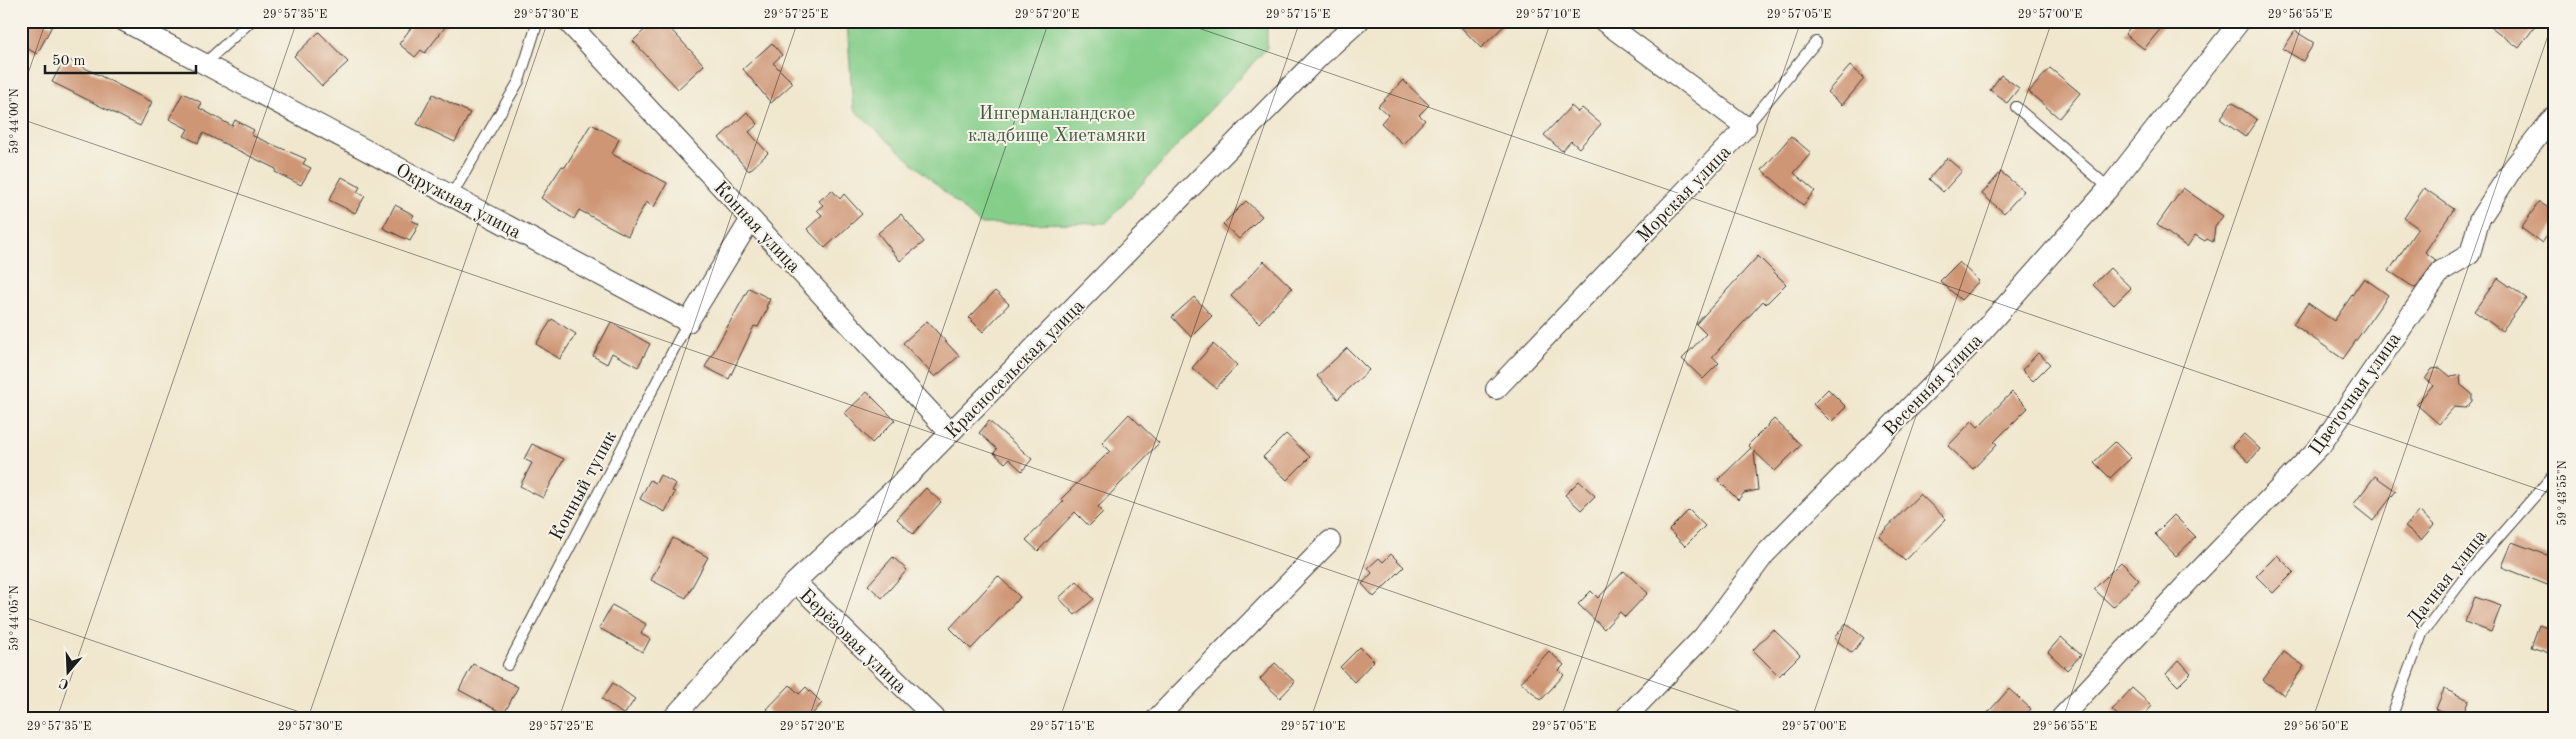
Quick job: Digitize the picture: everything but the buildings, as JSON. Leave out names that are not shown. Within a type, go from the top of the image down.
[{"type":"street","name":"Окружная улица","points":[[124,21],[688,322]]},
{"type":"street","name":"Конная улица","points":[[567,21],[949,432]]},
{"type":"street","name":"Красносельская улица","points":[[673,718],[795,582],[903,481],[1320,56],[1359,21]]},
{"type":"street","name":"Морская улица","points":[[1496,389],[1746,127],[1603,21]]},
{"type":"street","name":"Весенняя улица","points":[[1625,718],[1703,637],[1765,554],[1968,348],[2109,188],[2240,21]]},
{"type":"street","name":"Цветочная улица","points":[[2061,718],[2191,578],[2321,445],[2441,271],[2470,254],[2479,220],[2513,168],[2555,115]]},
{"type":"street","points":[[688,322],[751,219]]},
{"type":"street","points":[[1157,718],[1330,541]]},
{"type":"street","name":"Берёзовая улица","points":[[795,582],[935,718]]},
{"type":"lane","points":[[204,64],[251,21]]},
{"type":"lane","points":[[451,196],[519,81],[538,21]]},
{"type":"lane","points":[[1746,127],[1816,42]]},
{"type":"lane","points":[[2016,107],[2109,188]]},
{"type":"lane","name":"Конный тупик","points":[[508,665],[688,322]]},
{"type":"lane","name":"Дачная улица","points":[[2391,718],[2422,634],[2471,569],[2555,473]]},
{"type":"green space","name":"Ингерманландское кладбище Хиетамяки","points":[[847,21],[1267,21],[1267,48],[1106,223],[980,224],[853,109]]}]
